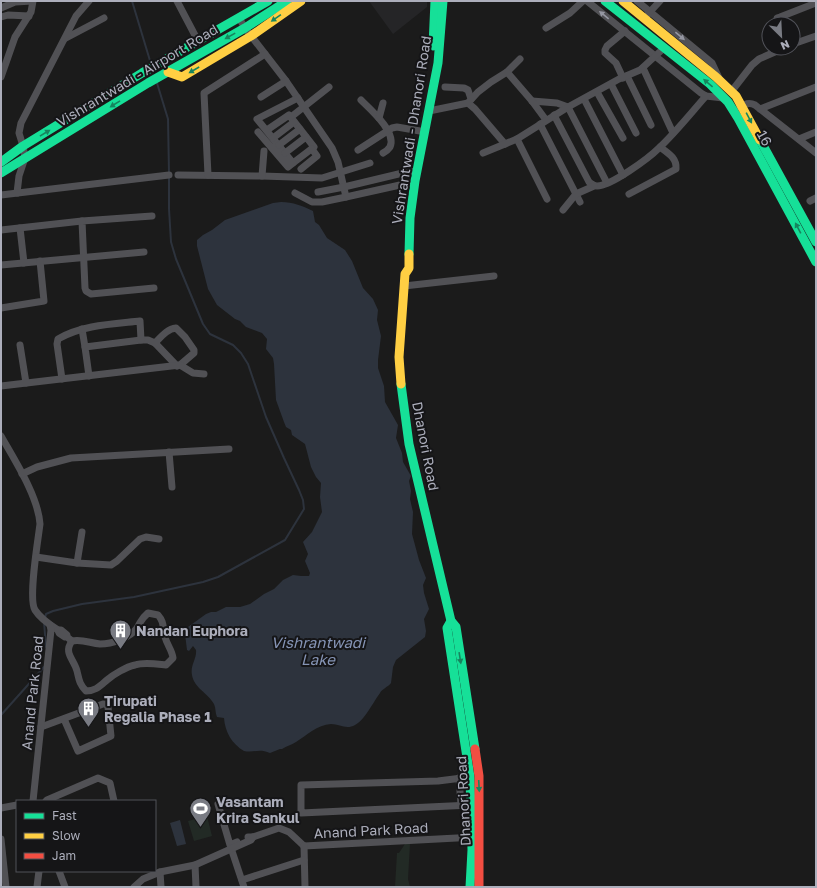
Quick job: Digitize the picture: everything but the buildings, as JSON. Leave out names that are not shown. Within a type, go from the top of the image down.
[{"type":"main road","name":"Vishrantwadi - Airport Road","points":[[1,162],[24,146],[140,74],[238,18],[255,4],[268,1]]},
{"type":"main road","name":"Vishrantwadi - Airport Road","points":[[1,173],[147,84],[245,28],[287,1]]},
{"type":"main road","points":[[165,74],[182,77],[251,36],[301,1]]},
{"type":"main road","name":"Vishrantwadi - Dhanori Road","points":[[435,1],[434,40],[429,86],[420,131],[417,157],[410,218],[409,268],[405,274],[402,268],[403,228],[409,183],[411,170],[417,157],[429,111],[438,63],[443,1]]},
{"type":"main road","name":"16","points":[[605,1],[710,84],[727,95],[738,108],[755,138],[816,262]]},
{"type":"main road","points":[[623,1],[647,15],[721,82],[727,95]]},
{"type":"main road","points":[[140,74],[147,84]]},
{"type":"main road","points":[[755,138],[816,242]]},
{"type":"main road","name":"Dhanori Road","points":[[405,274],[399,357],[400,388],[408,444],[451,621],[456,627],[478,776],[476,837],[470,887]]},
{"type":"main road","name":"Dhanori Road","points":[[451,621],[447,628],[470,777],[471,805],[476,837],[479,887]]},
{"type":"street","points":[[1,8],[15,2],[33,1],[31,12],[15,37],[1,77]]},
{"type":"street","points":[[17,193],[19,176],[25,158],[24,146],[19,134],[21,123],[76,16],[89,1]]},
{"type":"street","points":[[177,1],[198,41]]},
{"type":"street","points":[[546,28],[570,13],[583,1]]},
{"type":"street","points":[[587,1],[706,96],[727,95],[756,62],[766,56]]},
{"type":"street","points":[[637,1],[647,15],[660,1]]},
{"type":"street","points":[[783,16],[816,3]]},
{"type":"street","points":[[255,4],[263,17]]},
{"type":"street","points":[[1,17],[8,15],[29,16]]},
{"type":"street","points":[[66,38],[104,18]]},
{"type":"street","points":[[238,18],[286,81],[332,148],[341,172],[346,198]]},
{"type":"street","points":[[637,26],[607,46],[605,50],[607,55],[616,63],[625,77],[651,124]]},
{"type":"street","points":[[801,41],[816,36]]},
{"type":"street","points":[[483,153],[516,139],[568,107],[643,68],[664,48]]},
{"type":"street","points":[[208,175],[204,93],[265,54]]},
{"type":"street","points":[[429,111],[470,101],[491,82],[507,72],[520,59]]},
{"type":"street","points":[[643,68],[673,133]]},
{"type":"street","points":[[507,72],[532,101],[580,202]]},
{"type":"street","points":[[261,97],[286,81]]},
{"type":"street","points":[[611,84],[636,132]]},
{"type":"street","points":[[273,138],[304,108],[329,87]]},
{"type":"street","points":[[445,87],[464,88],[468,90],[470,101],[505,144]]},
{"type":"street","points":[[760,109],[816,87]]},
{"type":"street","points":[[597,92],[623,138]]},
{"type":"street","points":[[563,210],[576,194],[594,186],[607,183],[623,175],[660,147],[706,96]]},
{"type":"street","points":[[293,163],[257,119],[298,98]]},
{"type":"street","points":[[584,99],[623,175]]},
{"type":"street","points":[[361,100],[379,118],[388,130],[391,140],[390,147],[383,153]]},
{"type":"street","points":[[532,101],[565,104],[568,107],[607,183]]},
{"type":"street","points":[[379,118],[383,103]]},
{"type":"street","points":[[738,108],[750,103],[816,152]]},
{"type":"street","points":[[267,130],[289,115],[293,119],[317,156],[301,169]]},
{"type":"street","points":[[554,115],[590,182],[594,186]]},
{"type":"street","points":[[358,150],[388,130],[397,127],[420,131]]},
{"type":"street","points":[[279,145],[300,129]]},
{"type":"street","points":[[258,132],[288,167],[309,143],[321,133]]},
{"type":"street","points":[[799,139],[816,132]]},
{"type":"street","points":[[516,139],[547,199]]},
{"type":"street","points":[[285,153],[309,143]]},
{"type":"street","points":[[629,194],[676,169],[674,158],[660,147]]},
{"type":"street","points":[[262,176],[264,151]]},
{"type":"street","points":[[178,175],[322,178],[370,163]]},
{"type":"street","points":[[318,192],[344,188],[411,170]]},
{"type":"street","points":[[1,195],[169,175]]},
{"type":"street","points":[[295,193],[312,202],[346,198],[409,183]]},
{"type":"street","points":[[1,230],[82,221],[152,216]]},
{"type":"street","points":[[82,221],[84,288],[86,291],[91,294],[154,288]]},
{"type":"street","points":[[20,228],[24,263]]},
{"type":"street","points":[[1,265],[144,252]]},
{"type":"street","points":[[1,308],[44,300],[40,261]]},
{"type":"street","points":[[404,286],[494,276]]},
{"type":"street","points":[[62,379],[57,344],[58,339],[82,329],[140,321],[141,340]]},
{"type":"street","points":[[1,386],[179,366],[194,353],[194,350],[185,337],[176,328],[172,328],[166,332],[155,343]]},
{"type":"street","points":[[82,329],[89,376]]},
{"type":"street","points":[[85,347],[148,340],[155,343],[179,366],[194,373],[204,374]]},
{"type":"street","points":[[20,345],[26,383]]},
{"type":"street","name":"Anand Park Road","points":[[1,436],[22,474],[39,515],[40,524],[32,585],[35,610],[50,625],[52,630],[33,800]]},
{"type":"street","points":[[22,474],[37,467],[71,458],[229,449]]},
{"type":"street","points":[[169,452],[172,487]]},
{"type":"street","points":[[77,563],[82,532]]},
{"type":"street","points":[[36,557],[77,563],[111,565],[140,539],[146,537],[159,539]]},
{"type":"street","points":[[50,625],[58,630],[59,633],[70,639],[78,639],[102,644],[120,640],[131,634],[137,628],[141,619],[148,613],[158,615],[162,620],[165,636],[173,652],[173,658],[166,665],[135,665],[120,671],[101,686],[91,691],[86,691],[81,687],[78,681],[77,669],[69,655],[70,639]]},
{"type":"street","points":[[103,704],[105,719]]},
{"type":"street","points":[[41,727],[106,704],[108,707],[111,736],[78,751],[76,750],[64,719]]},
{"type":"street","points":[[470,777],[392,782],[301,785],[301,813],[471,805]]},
{"type":"street","points":[[47,800],[98,778],[110,783],[114,800]]},
{"type":"street","points":[[459,778],[461,805]]},
{"type":"street","points":[[218,804],[230,844],[279,828],[289,832],[304,846]]},
{"type":"street","points":[[1,808],[16,805]]},
{"type":"street","points":[[134,887],[143,879],[160,872],[195,865],[251,840],[253,837]]},
{"type":"street","name":"Anand Park Road","points":[[305,887],[304,846],[476,837]]},
{"type":"street","points":[[1,839],[6,887]]},
{"type":"street","points":[[231,848],[243,883],[304,860]]},
{"type":"street","points":[[195,865],[196,887]]},
{"type":"street","points":[[37,887],[39,872]]},
{"type":"street","points":[[59,872],[66,887]]},
{"type":"street","points":[[160,872],[161,887]]},
{"type":"shaded area","points":[[369,1],[427,1],[427,7],[393,34]]},
{"type":"shaded area","name":"Vasantam Krira Sankul","points":[[207,816],[212,836],[194,841],[188,821]]},
{"type":"shaded area","points":[[405,844],[410,844],[408,879],[410,887],[395,887],[397,853],[399,853]]},
{"type":"water","name":"Vishrantwadi Lake","points":[[281,202],[298,205],[313,211],[315,222],[319,225],[327,238],[345,250],[352,261],[363,288],[373,299],[378,310],[377,320],[381,336],[378,368],[384,386],[385,402],[398,425],[396,438],[402,453],[403,462],[411,476],[409,481],[411,491],[410,499],[413,512],[412,534],[419,560],[426,578],[423,585],[429,609],[424,619],[426,631],[425,637],[396,660],[393,667],[391,683],[381,692],[358,723],[349,727],[334,724],[321,726],[294,743],[270,753],[263,751],[244,751],[236,745],[230,737],[224,718],[217,717],[214,704],[193,680],[192,668],[196,656],[196,650],[193,646],[189,651],[187,650],[185,634],[188,627],[206,614],[216,612],[226,607],[240,607],[250,604],[274,589],[283,580],[293,575],[309,576],[310,573],[305,561],[308,554],[303,542],[312,532],[322,512],[320,497],[321,483],[311,467],[305,444],[292,435],[291,430],[286,427],[284,422],[276,400],[274,364],[273,358],[266,349],[267,339],[262,333],[246,327],[217,305],[208,289],[197,246],[197,240],[225,220],[273,203]]},
{"type":"water","points":[[180,820],[186,844],[177,846],[170,823]]},
{"type":"waterway","points":[[132,1],[151,64]]},
{"type":"waterway","points":[[157,83],[168,119],[169,173]]},
{"type":"waterway","points":[[45,618],[46,614],[53,611],[82,604],[134,597],[203,582],[218,577],[285,540],[304,509],[303,500],[266,417],[248,364],[241,353],[233,345],[210,334],[203,324],[176,259],[171,242],[169,178]]},
{"type":"waterway","points":[[44,622],[46,647]]},
{"type":"waterway","points":[[1,715],[44,667]]},
{"type":"traffic: fast","points":[[1,162],[23,146],[142,73],[268,1]]},
{"type":"traffic: fast","points":[[1,173],[148,83],[245,28],[287,1]]},
{"type":"traffic: fast","points":[[433,46],[435,1]]},
{"type":"traffic: fast","points":[[409,254],[410,218],[415,181],[438,63],[443,1]]},
{"type":"traffic: fast","points":[[605,1],[710,84],[728,102],[816,262]]},
{"type":"traffic: fast","points":[[760,140],[816,242]]},
{"type":"traffic: fast","points":[[401,384],[409,444],[451,621],[456,627],[475,749]]},
{"type":"traffic: fast","points":[[451,621],[447,628],[470,777],[472,850],[470,887]]},
{"type":"traffic: slow","points":[[168,72],[182,77],[251,36],[301,1]]},
{"type":"traffic: slow","points":[[623,1],[716,77],[736,96],[760,140]]},
{"type":"traffic: slow","points":[[401,384],[399,357],[405,274],[409,268],[409,254]]},
{"type":"traffic: jam","points":[[475,749],[479,776],[479,887]]},
{"type":"place","name":"Nandan Euphora","points":[[120,650]]},
{"type":"place","name":"Tirupati Regalia Phase 1","points":[[88,728]]},
{"type":"place","name":"Vasantam Krira Sankul","points":[[200,828]]}]
